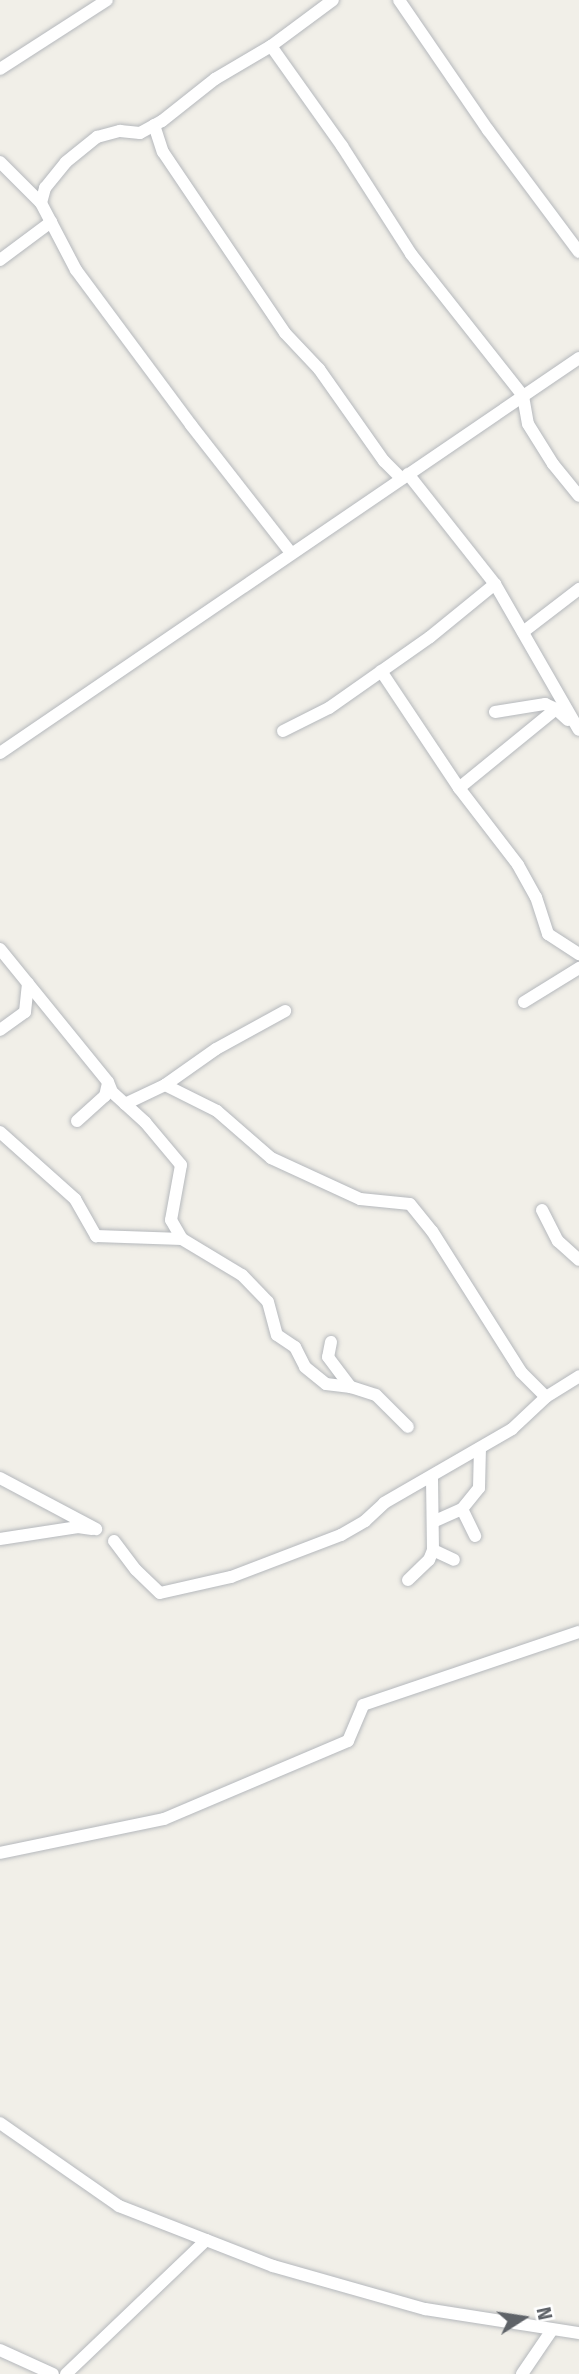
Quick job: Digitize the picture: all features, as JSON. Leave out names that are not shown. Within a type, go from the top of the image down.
[{"type":"street","points":[[0,69],[88,5],[107,0]]},
{"type":"street","points":[[41,203],[45,188],[66,162],[97,137],[120,131],[140,133],[154,125],[215,79],[271,46],[333,0]]},
{"type":"street","points":[[400,0],[488,130],[579,252]]},
{"type":"street","points":[[271,46],[342,146],[411,254],[523,396],[528,424],[553,464],[579,496]]},
{"type":"street","points":[[154,125],[163,152],[285,333],[319,369],[384,461],[404,476],[495,583],[578,728]]},
{"type":"street","points":[[0,162],[41,203],[76,270],[198,435],[291,553]]},
{"type":"street","points":[[0,260],[51,222]]},
{"type":"street","points":[[0,753],[579,358]]},
{"type":"street","points":[[283,731],[330,708],[430,637],[495,583]]},
{"type":"street","points":[[523,632],[579,589]]},
{"type":"street","points":[[381,671],[459,788],[518,865],[536,897],[548,933],[579,954]]},
{"type":"street","points":[[495,712],[545,704],[556,709],[578,728]]},
{"type":"street","points":[[459,788],[556,709]]},
{"type":"street","points":[[0,949],[108,1082],[112,1092],[181,1165],[171,1220],[182,1239]]},
{"type":"street","points":[[524,1002],[579,968]]},
{"type":"street","points":[[0,1030],[25,1012],[28,983]]},
{"type":"street","points":[[124,1104],[164,1085],[216,1049],[285,1011]]},
{"type":"street","points":[[77,1121],[105,1096],[108,1082]]},
{"type":"street","points":[[164,1085],[217,1111],[271,1158],[360,1199],[410,1203],[432,1231],[521,1372],[546,1397]]},
{"type":"street","points":[[0,1132],[75,1199],[96,1236],[182,1239],[242,1275],[268,1302],[277,1335],[295,1347],[305,1367],[326,1384],[351,1387],[376,1395],[408,1427]]},
{"type":"street","points":[[542,1210],[558,1241],[579,1260]]},
{"type":"street","points":[[331,1342],[328,1357],[351,1387]]},
{"type":"street","points":[[114,1541],[136,1570],[160,1593],[231,1577],[341,1535],[365,1521],[384,1503],[512,1429],[546,1397],[579,1376]]},
{"type":"street","points":[[435,1521],[462,1509],[479,1488],[480,1448]]},
{"type":"street","points":[[408,1580],[429,1560],[433,1550],[435,1521],[432,1476]]},
{"type":"street","points":[[0,1478],[96,1530],[78,1527],[0,1539]]},
{"type":"street","points":[[462,1509],[475,1536]]},
{"type":"street","points":[[433,1550],[454,1560]]},
{"type":"street","points":[[0,1853],[164,1819],[348,1741],[363,1704],[579,1632]]},
{"type":"street","points":[[0,2123],[119,2206],[273,2266],[425,2309],[579,2333]]},
{"type":"street","points":[[66,2374],[206,2240]]},
{"type":"street","points":[[522,2374],[552,2330]]},
{"type":"street","points":[[0,2350],[53,2374]]}]
